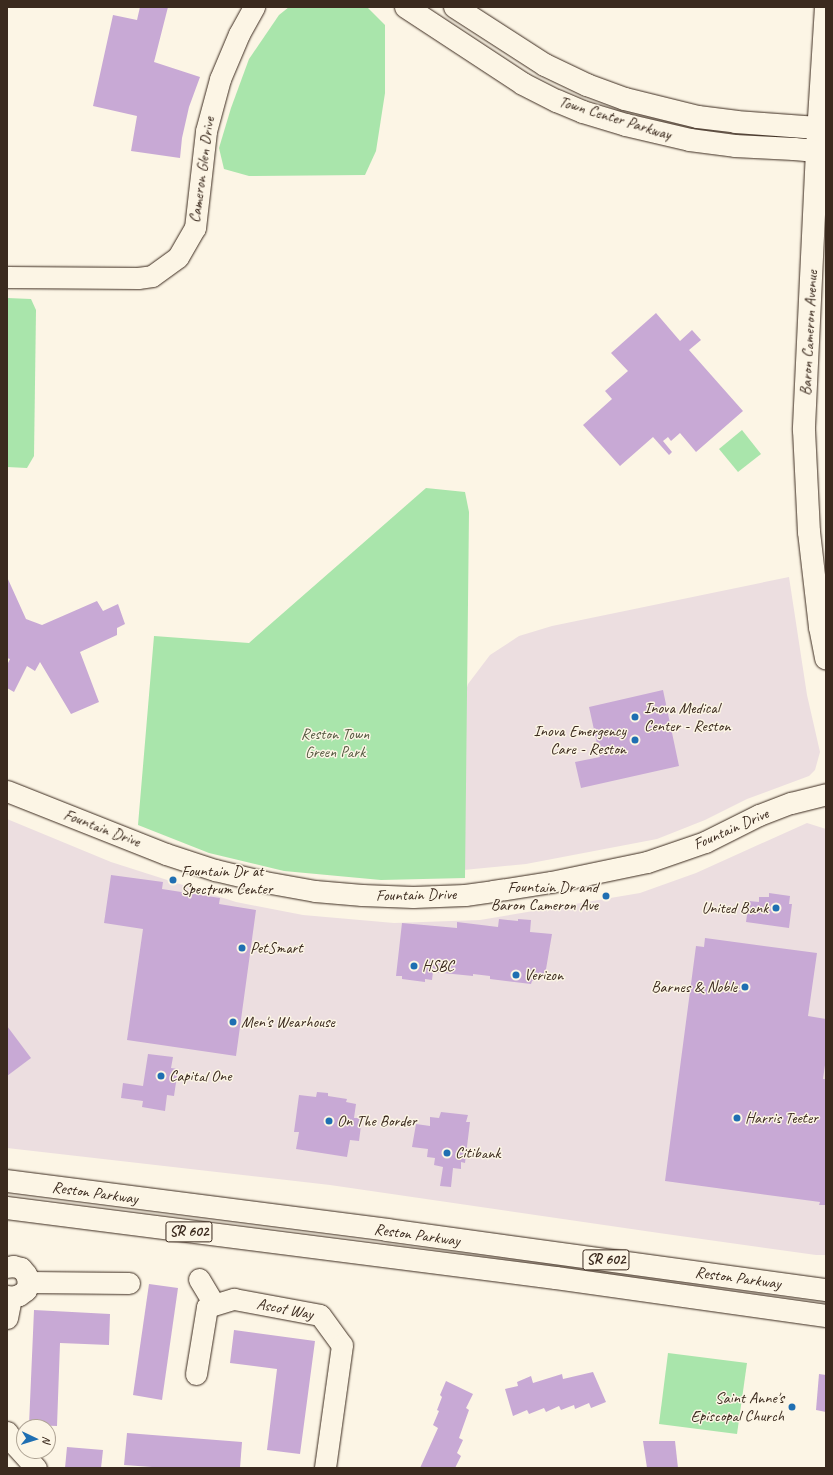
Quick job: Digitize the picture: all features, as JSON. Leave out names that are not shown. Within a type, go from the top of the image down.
[{"type":"main road","name":"Town Center Parkway","points":[[406,7],[523,84],[583,112],[626,125],[690,140],[735,146],[822,139]]},
{"type":"main road","name":"Town Center Parkway","points":[[455,7],[545,65],[587,85],[625,99],[698,117],[736,122],[822,139]]},
{"type":"main road","name":"Baron Cameron Avenue","points":[[826,7],[822,139],[804,430],[809,532],[820,627],[826,658]]},
{"type":"main road","name":"Reston Parkway","points":[[7,1181],[387,1230],[826,1290]]},
{"type":"main road","name":"Reston Parkway","points":[[7,1208],[363,1255],[556,1278],[826,1316]]},
{"type":"street","name":"Cameron Glen Drive","points":[[7,277],[138,278],[152,276],[178,257],[188,243],[195,228],[206,131],[220,79],[239,34],[254,7]]},
{"type":"street","name":"Fountain Drive","points":[[7,791],[166,854],[215,870],[265,882],[315,891],[413,897],[493,891],[551,882],[647,862],[705,842],[759,815],[785,805],[826,794]]},
{"type":"street","points":[[7,1267],[13,1266],[21,1268],[26,1274],[28,1282],[26,1290],[19,1295],[9,1296],[7,1318]]},
{"type":"street","points":[[196,1374],[208,1307],[214,1304],[199,1279]]},
{"type":"street","points":[[28,1282],[128,1284]]},
{"type":"street","name":"Ascot Way","points":[[214,1304],[234,1299],[320,1315],[342,1345],[325,1468]]},
{"type":"street","points":[[7,1432],[16,1446],[36,1468]]},
{"type":"shaded area","name":"Inova Medical Center - Reston","points":[[789,577],[807,695],[820,752],[815,770],[809,776],[747,799],[705,820],[657,839],[526,864],[453,871],[452,739],[468,684],[490,655],[519,636],[552,626]]},
{"type":"shaded area","points":[[7,819],[111,862],[236,902],[303,915],[394,923],[480,920],[640,893],[696,873],[807,823],[826,829],[826,1255],[816,1255],[659,1233],[330,1185],[7,1148]]},
{"type":"green space","points":[[289,7],[367,7],[385,25],[385,93],[376,151],[365,175],[249,176],[224,169],[219,148],[231,108],[249,59],[279,15]]},
{"type":"green space","points":[[7,298],[31,299],[36,310],[34,456],[27,468],[7,467]]},
{"type":"green space","points":[[742,430],[761,454],[738,472],[719,449]]},
{"type":"green space","name":"Reston Town Green Park","points":[[426,488],[465,492],[469,512],[465,878],[381,880],[284,871],[209,853],[138,825],[154,636],[249,643]]},
{"type":"green space","points":[[668,1353],[747,1363],[737,1434],[659,1424]]},
{"type":"building","points":[[140,7],[168,7],[154,62],[200,77],[189,107],[182,138],[180,158],[131,151],[137,116],[93,106],[113,15],[137,20]]},
{"type":"building","points":[[656,313],[680,341],[692,330],[701,340],[689,350],[743,411],[696,452],[680,433],[671,441],[668,437],[663,441],[672,452],[669,455],[653,437],[620,466],[583,425],[612,399],[605,391],[628,371],[611,353]]},
{"type":"building","points":[[7,577],[26,619],[42,625],[97,601],[103,611],[118,604],[125,624],[117,628],[117,635],[80,652],[99,702],[71,714],[40,662],[35,671],[27,666],[14,692],[7,688],[7,665],[10,659],[7,658]]},
{"type":"building","name":"Inova Emergency Care - Reston","points":[[663,690],[679,766],[581,788],[575,762],[600,757],[589,707]]},
{"type":"building","points":[[111,875],[163,882],[162,889],[220,898],[219,904],[256,910],[236,1056],[127,1040],[143,929],[104,923]]},
{"type":"building","points":[[769,893],[790,896],[789,904],[792,904],[789,928],[746,922],[749,901],[759,902],[759,897],[769,897]]},
{"type":"building","points":[[499,919],[518,921],[518,919],[531,920],[530,932],[552,934],[545,975],[541,974],[537,979],[532,981],[531,984],[490,979],[490,976],[473,974],[473,976],[433,972],[432,980],[425,979],[425,982],[402,979],[402,976],[396,976],[402,923],[457,928],[457,922],[498,927]]},
{"type":"building","points":[[705,938],[817,953],[808,1016],[826,1019],[826,1058],[823,1079],[826,1079],[826,1205],[819,1205],[820,1202],[665,1181],[696,946],[704,947]]},
{"type":"building","points":[[7,1026],[31,1058],[7,1076]]},
{"type":"building","name":"Capital One","points":[[148,1054],[173,1057],[171,1068],[178,1069],[174,1096],[167,1095],[165,1111],[142,1107],[143,1101],[121,1098],[123,1083],[143,1086]]},
{"type":"building","name":"On The Border","points":[[317,1092],[328,1093],[328,1096],[347,1099],[346,1102],[356,1104],[354,1118],[362,1118],[359,1141],[350,1140],[347,1157],[296,1149],[299,1132],[294,1132],[299,1095],[316,1097]]},
{"type":"building","name":"Citibank","points":[[441,1112],[468,1115],[466,1122],[470,1122],[465,1163],[461,1162],[461,1169],[453,1168],[451,1187],[440,1186],[443,1167],[434,1165],[435,1158],[427,1157],[428,1149],[412,1147],[416,1124],[430,1126],[430,1117],[439,1118]]},
{"type":"building","points":[[149,1284],[178,1288],[162,1400],[133,1395]]},
{"type":"building","points":[[34,1310],[110,1314],[109,1345],[60,1343],[57,1426],[56,1419],[29,1419]]},
{"type":"building","points":[[234,1330],[315,1341],[300,1454],[267,1450],[277,1369],[230,1363]]},
{"type":"building","points":[[593,1372],[606,1402],[591,1408],[589,1403],[575,1409],[574,1405],[561,1410],[559,1406],[546,1412],[544,1408],[529,1414],[527,1410],[513,1416],[505,1389],[518,1386],[517,1382],[531,1376],[533,1383],[562,1374],[563,1379]]},
{"type":"building","points":[[819,1374],[826,1375],[826,1412],[816,1410]]},
{"type":"building","points":[[446,1381],[473,1394],[466,1408],[469,1410],[459,1438],[463,1440],[457,1453],[461,1456],[455,1468],[420,1468],[438,1428],[433,1425],[439,1411],[437,1410],[442,1397],[440,1395]]},
{"type":"building","points":[[127,1433],[242,1442],[240,1468],[166,1468],[124,1465]]},
{"type":"building","points":[[643,1441],[675,1441],[678,1468],[647,1468]]},
{"type":"building","points":[[67,1447],[103,1450],[101,1468],[65,1468]]},
{"type":"place","name":"Inova Medical Center - Reston","points":[[635,717]]},
{"type":"place","name":"Inova Emergency Care - Reston","points":[[635,740]]},
{"type":"place","name":"Fountain Dr at Spectrum Center","points":[[173,880]]},
{"type":"place","name":"Fountain Dr and Baron Cameron Ave","points":[[606,896]]},
{"type":"place","name":"United Bank","points":[[776,908]]},
{"type":"place","name":"PetSmart","points":[[242,948]]},
{"type":"place","name":"HSBC","points":[[414,966]]},
{"type":"place","name":"Verizon","points":[[516,975]]},
{"type":"place","name":"Barnes & Noble","points":[[745,987]]},
{"type":"place","name":"Men's Wearhouse","points":[[233,1022]]},
{"type":"place","name":"Capital One","points":[[161,1076]]},
{"type":"place","name":"Harris Teeter","points":[[737,1118]]},
{"type":"place","name":"On The Border","points":[[329,1121]]},
{"type":"place","name":"Citibank","points":[[447,1153]]},
{"type":"place","name":"Saint Anne's Episcopal Church","points":[[792,1407]]}]
